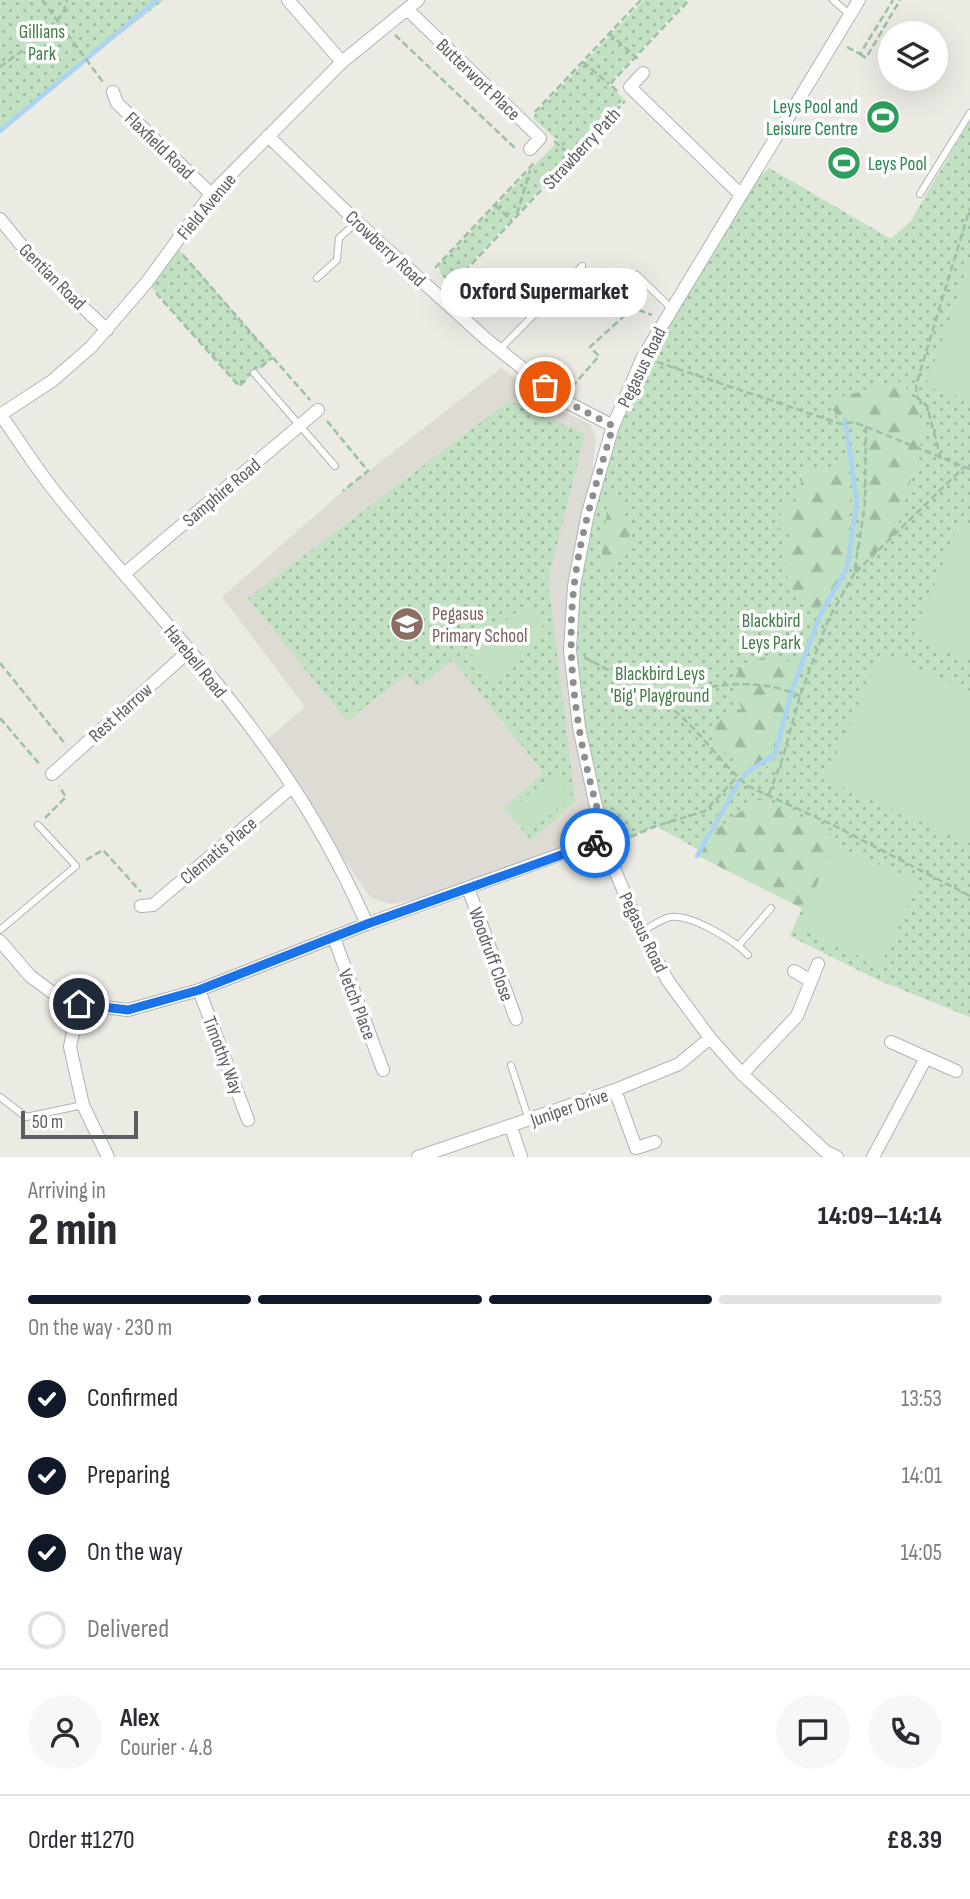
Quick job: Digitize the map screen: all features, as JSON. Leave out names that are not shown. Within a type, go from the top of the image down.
[{"type":"street","points":[[288,0],[342,62]]},
{"type":"street","name":"Field Avenue","points":[[0,415],[60,375],[107,330],[147,282],[211,194],[342,62],[418,0]]},
{"type":"street","name":"Pegasus Road","points":[[828,1155],[742,1074],[710,1038],[668,981],[641,932],[616,873],[595,802],[579,727],[570,650],[576,574],[588,513],[613,426],[643,357],[859,0]]},
{"type":"street","name":"Butterwort Place","points":[[407,9],[540,138],[531,154]]},
{"type":"street","name":"Strawberry Path","points":[[644,69],[630,87],[740,194]]},
{"type":"street","name":"Flaxfield Road","points":[[113,92],[117,103],[211,194]]},
{"type":"street","name":"Crowberry Road","points":[[268,136],[357,222],[499,350],[561,399],[613,426]]},
{"type":"street","name":"Gentian Road","points":[[0,219],[35,262],[107,330]]},
{"type":"street","name":"Samphire Road","points":[[124,574],[318,410]]},
{"type":"street","name":"Harebell Road","points":[[0,415],[55,492],[189,650],[263,744],[292,787],[348,882],[367,924]]},
{"type":"street","name":"Rest Harrow","points":[[48,772],[74,754],[189,650]]},
{"type":"street","name":"Clematis Place","points":[[147,905],[292,787]]},
{"type":"street","points":[[0,941],[30,976],[53,993],[79,1004],[128,1010],[199,990],[367,924],[607,842]]},
{"type":"street","name":"Woodruff Close","points":[[468,888],[516,1019]]},
{"type":"street","name":"Vetch Place","points":[[334,938],[383,1070]]},
{"type":"street","points":[[742,1074],[797,1016],[818,964]]},
{"type":"street","points":[[794,971],[811,981]]},
{"type":"street","name":"Timothy Way","points":[[199,990],[248,1120]]},
{"type":"street","points":[[79,1004],[70,1046],[83,1105],[108,1157]]},
{"type":"street","name":"Juniper Drive","points":[[418,1157],[615,1090],[678,1064],[710,1038]]},
{"type":"street","points":[[891,1042],[956,1072]]},
{"type":"street","points":[[873,1157],[926,1058]]},
{"type":"street","points":[[615,1090],[636,1148],[655,1142]]},
{"type":"street","points":[[511,1127],[521,1157]]},
{"type":"lane","points":[[834,0],[850,15]]},
{"type":"lane","points":[[920,194],[970,113]]},
{"type":"lane","points":[[317,278],[337,260],[339,238],[357,222]]},
{"type":"lane","points":[[499,350],[582,266]]},
{"type":"lane","points":[[637,275],[668,314]]},
{"type":"lane","points":[[254,373],[335,466]]},
{"type":"lane","points":[[0,930],[76,866],[38,825]]},
{"type":"lane","points":[[739,945],[771,908]]},
{"type":"lane","points":[[641,932],[670,917],[689,919],[739,945],[748,955]]},
{"type":"lane","points":[[511,1065],[529,1121]]},
{"type":"lane","points":[[0,1097],[26,1117],[83,1105]]},
{"type":"path","points":[[42,0],[98,76]]},
{"type":"path","points":[[0,67],[39,38],[64,14],[65,0]]},
{"type":"path","points":[[530,117],[641,0]]},
{"type":"path","name":"Strawberry Path","points":[[618,92],[610,85],[689,0]]},
{"type":"path","points":[[860,54],[892,0]]},
{"type":"path","points":[[835,39],[866,58],[900,0]]},
{"type":"path","points":[[393,33],[531,154],[531,167],[516,217]]},
{"type":"path","points":[[609,33],[644,69]]},
{"type":"path","points":[[583,62],[610,85]]},
{"type":"path","name":"Strawberry Path","points":[[440,298],[626,100]]},
{"type":"path","points":[[548,149],[555,141]]},
{"type":"path","points":[[435,268],[531,167]]},
{"type":"path","points":[[495,205],[512,221]]},
{"type":"path","points":[[941,459],[927,406],[916,397],[916,385],[970,208]]},
{"type":"path","points":[[174,244],[368,471],[343,491]]},
{"type":"path","points":[[582,266],[584,263],[633,308],[668,314]]},
{"type":"path","points":[[147,282],[239,386],[273,357]]},
{"type":"path","points":[[561,399],[599,356],[590,347],[633,308]]},
{"type":"path","points":[[643,357],[841,424],[854,422],[866,426],[970,469]]},
{"type":"path","points":[[854,574],[865,504],[866,426]]},
{"type":"path","points":[[769,794],[782,760],[798,695],[828,620],[854,574],[964,467]]},
{"type":"path","points":[[570,650],[658,698],[684,718],[748,786],[769,794],[970,896]]},
{"type":"path","points":[[0,663],[74,754]]},
{"type":"path","points":[[658,698],[704,686],[732,684],[782,688],[798,695]]},
{"type":"path","points":[[0,718],[48,772],[66,797],[38,825]]},
{"type":"path","points":[[607,842],[705,811],[737,777]]},
{"type":"path","points":[[76,866],[103,850],[147,905]]},
{"type":"shaded area","name":"Pegasus Primary School","points":[[501,368],[559,410],[590,424],[596,437],[588,513],[606,838],[468,888],[391,904],[371,898],[263,743],[305,707],[222,597],[343,491]]},
{"type":"green space","name":"Gillians Park","points":[[0,0],[164,0],[0,128]]},
{"type":"green space","points":[[644,0],[687,0],[608,84],[624,99],[450,285],[438,266],[558,141],[534,119],[534,115]]},
{"type":"green space","name":"Blackbird Leys Park","points":[[970,120],[970,1017],[878,980],[790,936],[802,908],[656,826],[608,845],[570,650],[588,513],[643,357],[740,194],[769,168],[891,239],[911,221]]},
{"type":"green space","points":[[174,244],[273,357],[239,386],[147,282]]},
{"type":"green space","points":[[970,261],[970,401],[926,386]]},
{"type":"green space","points":[[903,381],[919,414],[924,432],[896,533],[854,574],[865,504],[866,427],[854,422],[841,424],[828,400]]},
{"type":"green space","points":[[509,401],[585,434],[548,580],[575,802],[531,840],[504,808],[544,773],[453,660],[418,686],[407,674],[347,721],[248,598]]},
{"type":"green space","points":[[847,459],[851,497],[845,572],[816,612],[788,590],[786,549],[793,537],[788,530],[775,529],[785,502],[795,503],[805,469],[834,467]]},
{"type":"green space","points":[[615,495],[631,527],[625,556],[599,580],[608,503]]},
{"type":"green space","points":[[960,523],[970,527],[970,660],[913,637]]},
{"type":"green space","points":[[525,605],[548,633],[492,679],[469,651]]},
{"type":"green space","points":[[881,652],[970,691],[970,843],[825,780]]},
{"type":"green space","points":[[773,653],[800,668],[773,762],[749,781],[734,765],[735,753],[712,753],[712,725],[742,709],[732,684],[740,667]]},
{"type":"green space","points":[[553,774],[572,796],[528,833],[509,811]]},
{"type":"green space","points":[[759,798],[830,830],[835,845],[805,910],[696,855],[709,835]]},
{"type":"green space","points":[[835,845],[918,882],[880,966],[797,928]]},
{"type":"waterway","points":[[0,131],[157,0]]},
{"type":"waterway","points":[[697,856],[746,773],[775,754],[792,690],[821,613],[847,568],[857,501],[845,419]]},
{"type":"way so far","points":[[545,387],[561,399],[613,426],[588,513],[574,586],[570,650],[579,727],[595,802],[606,838],[595,843]]},
{"type":"place","name":"Leys Pool and Leisure Centre","points":[[883,117]]},
{"type":"place","name":"Leys Pool","points":[[844,163]]},
{"type":"place","name":"Oxford Supermarket","points":[[545,387]]},
{"type":"place","name":"Pegasus Primary School","points":[[407,624]]},
{"type":"route","points":[[79,1004],[128,1010],[199,990],[367,924],[595,843]]},
{"type":"park label","name":"Blackbird Leys 'Big' Playground","points":[[660,684]]}]
